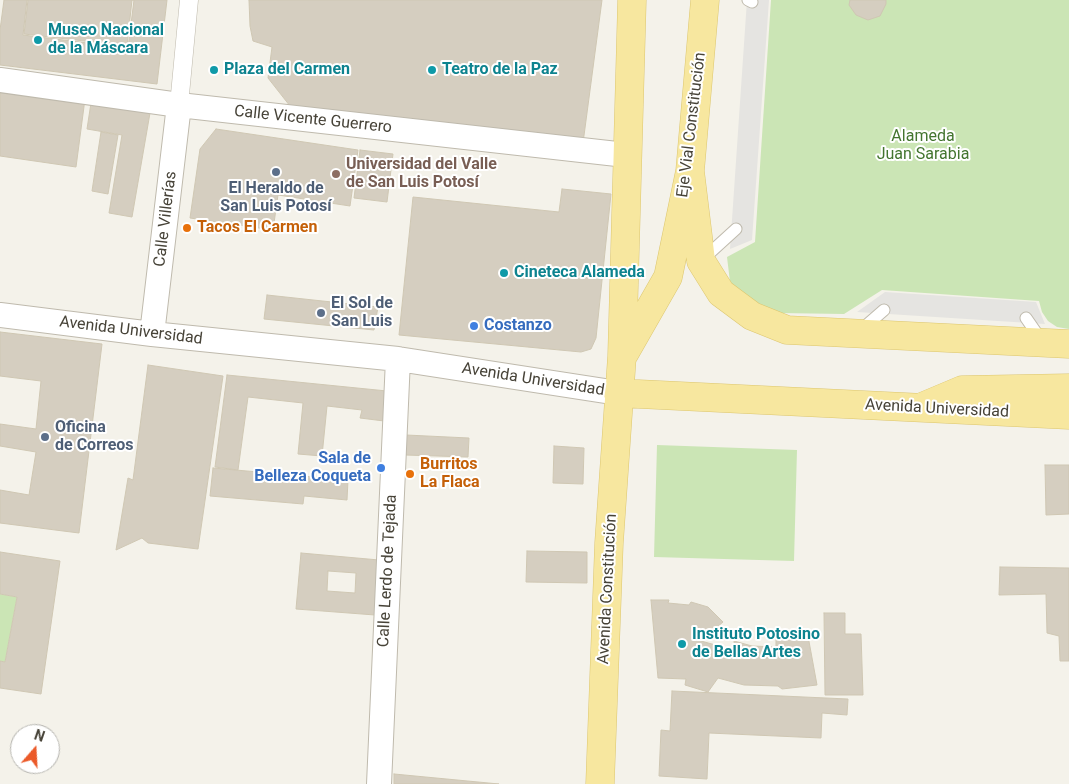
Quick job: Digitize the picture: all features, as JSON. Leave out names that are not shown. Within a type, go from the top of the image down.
[{"type":"main road","name":"Eje Vial Constitución","points":[[618,393],[622,356],[626,155],[632,0]]},
{"type":"main road","name":"Eje Vial Constitución","points":[[622,356],[668,277],[690,171],[705,0]]},
{"type":"main road","points":[[690,171],[701,261],[721,293],[752,316],[787,330],[1056,344]]},
{"type":"main road","points":[[916,409],[962,390],[1069,388]]},
{"type":"main road","name":"Avenida Universidad","points":[[618,393],[1069,415]]},
{"type":"main road","name":"Avenida Constitución","points":[[600,784],[618,393]]},
{"type":"street","points":[[179,104],[189,0]]},
{"type":"street","name":"Calle Vicente Guerrero","points":[[0,80],[179,104],[626,155]]},
{"type":"street","name":"Calle Villerías","points":[[152,334],[179,104]]},
{"type":"street","name":"Avenida Universidad","points":[[0,315],[152,334],[398,359],[618,393]]},
{"type":"street","name":"Calle Lerdo de Tejada","points":[[379,784],[398,359]]},
{"type":"lane","points":[[701,261],[736,229]]},
{"type":"lane","points":[[858,333],[884,310]]},
{"type":"lane","points":[[1026,318],[1056,344]]},
{"type":"green space","name":"Alameda Juan Sarabia","points":[[771,0],[1069,0],[1069,329],[1057,327],[1048,321],[1042,312],[1039,301],[882,290],[844,314],[778,313],[749,308],[731,290],[727,257],[755,242]]},
{"type":"green space","points":[[657,445],[797,450],[794,561],[654,557]]},
{"type":"green space","points":[[0,594],[17,597],[5,662],[0,661]]},
{"type":"shaded area","points":[[747,0],[769,0],[752,240],[730,249]]},
{"type":"shaded area","points":[[885,292],[1036,302],[1045,324],[857,312]]},
{"type":"building","name":"Museo Nacional de la Máscara","points":[[4,0],[28,0],[24,34],[127,46],[132,0],[167,0],[157,84],[0,65],[0,30]]},
{"type":"building","points":[[27,0],[134,0],[128,48],[23,35]]},
{"type":"building","name":"Teatro de la Paz","points":[[249,0],[602,0],[583,143],[290,106],[268,78],[272,47],[253,41],[250,26]]},
{"type":"building","points":[[850,0],[886,0],[886,4],[880,16],[868,20],[856,15],[849,5]]},
{"type":"building","points":[[0,90],[85,99],[76,167],[0,156]]},
{"type":"building","points":[[91,103],[150,113],[132,217],[109,213],[122,135],[87,129]]},
{"type":"building","name":"El Heraldo de San Luis Potosí","points":[[216,129],[358,150],[350,206],[278,195],[273,230],[190,218],[200,149]]},
{"type":"building","points":[[101,132],[118,135],[108,194],[92,191]]},
{"type":"building","points":[[360,150],[393,154],[387,202],[354,198]]},
{"type":"building","name":"Cineteca Alameda","points":[[562,189],[611,194],[596,338],[591,349],[581,352],[399,335],[413,197],[559,212]]},
{"type":"building","name":"El Sol de San Luis","points":[[267,295],[378,307],[374,330],[264,319]]},
{"type":"building","name":"Oficina de Correos","points":[[0,332],[102,344],[79,533],[0,523],[0,490],[29,495],[36,452],[0,446],[0,424],[36,429],[41,381],[0,376]]},
{"type":"building","points":[[148,365],[223,376],[198,549],[148,543],[142,538],[116,550],[128,478],[133,480]]},
{"type":"building","points":[[227,375],[387,391],[384,421],[360,418],[362,410],[327,406],[322,456],[298,454],[303,403],[248,397],[238,470],[215,467]]},
{"type":"building","points":[[406,435],[469,438],[468,457],[405,455]]},
{"type":"building","points":[[554,446],[584,448],[583,484],[553,483]]},
{"type":"building","points":[[1045,465],[1069,465],[1069,514],[1046,515]]},
{"type":"building","points":[[213,468],[348,480],[347,500],[304,496],[303,504],[210,496]]},
{"type":"building","points":[[527,551],[587,552],[587,583],[526,582]]},
{"type":"building","points":[[0,552],[60,561],[41,694],[0,688],[0,661],[5,662],[17,597],[0,594]]},
{"type":"building","points":[[301,553],[379,560],[375,615],[296,609]],"holes":[[[328,571],[356,573],[355,593],[327,591]]]},
{"type":"building","points":[[1000,567],[1069,568],[1069,661],[1060,661],[1059,636],[1047,633],[1046,594],[999,595]]},
{"type":"building","name":"Instituto Potosino de Bellas Artes","points":[[651,600],[669,600],[668,603],[689,605],[691,602],[708,607],[723,622],[710,633],[706,630],[701,641],[735,652],[734,641],[752,646],[776,647],[776,639],[808,636],[817,685],[782,689],[778,686],[744,685],[718,678],[708,692],[685,685],[686,679],[658,678]]},
{"type":"building","points":[[824,613],[845,613],[845,634],[861,634],[863,695],[825,695]]},
{"type":"building","points":[[672,691],[848,699],[847,715],[822,713],[821,738],[709,733],[707,779],[659,776],[661,730],[670,731]]},
{"type":"building","points":[[394,774],[499,784],[394,784]]},
{"type":"place","name":"Museo Nacional de la Máscara","points":[[38,40]]},
{"type":"place","name":"Plaza del Carmen","points":[[214,70]]},
{"type":"place","name":"Teatro de la Paz","points":[[432,70]]},
{"type":"place","name":"El Heraldo de San Luis Potosí","points":[[276,172]]},
{"type":"place","name":"Universidad del Valle de San Luis Potosí","points":[[336,174]]},
{"type":"place","name":"Tacos El Carmen","points":[[187,228]]},
{"type":"place","name":"Cineteca Alameda","points":[[504,273]]},
{"type":"place","name":"El Sol de San Luis","points":[[321,313]]},
{"type":"place","name":"Costanzo","points":[[474,326]]},
{"type":"place","name":"Oficina de Correos","points":[[45,437]]},
{"type":"place","name":"Sala de Belleza Coqueta","points":[[381,468]]},
{"type":"place","name":"Burritos La Flaca","points":[[410,474]]},
{"type":"place","name":"Instituto Potosino de Bellas Artes","points":[[682,644]]}]
